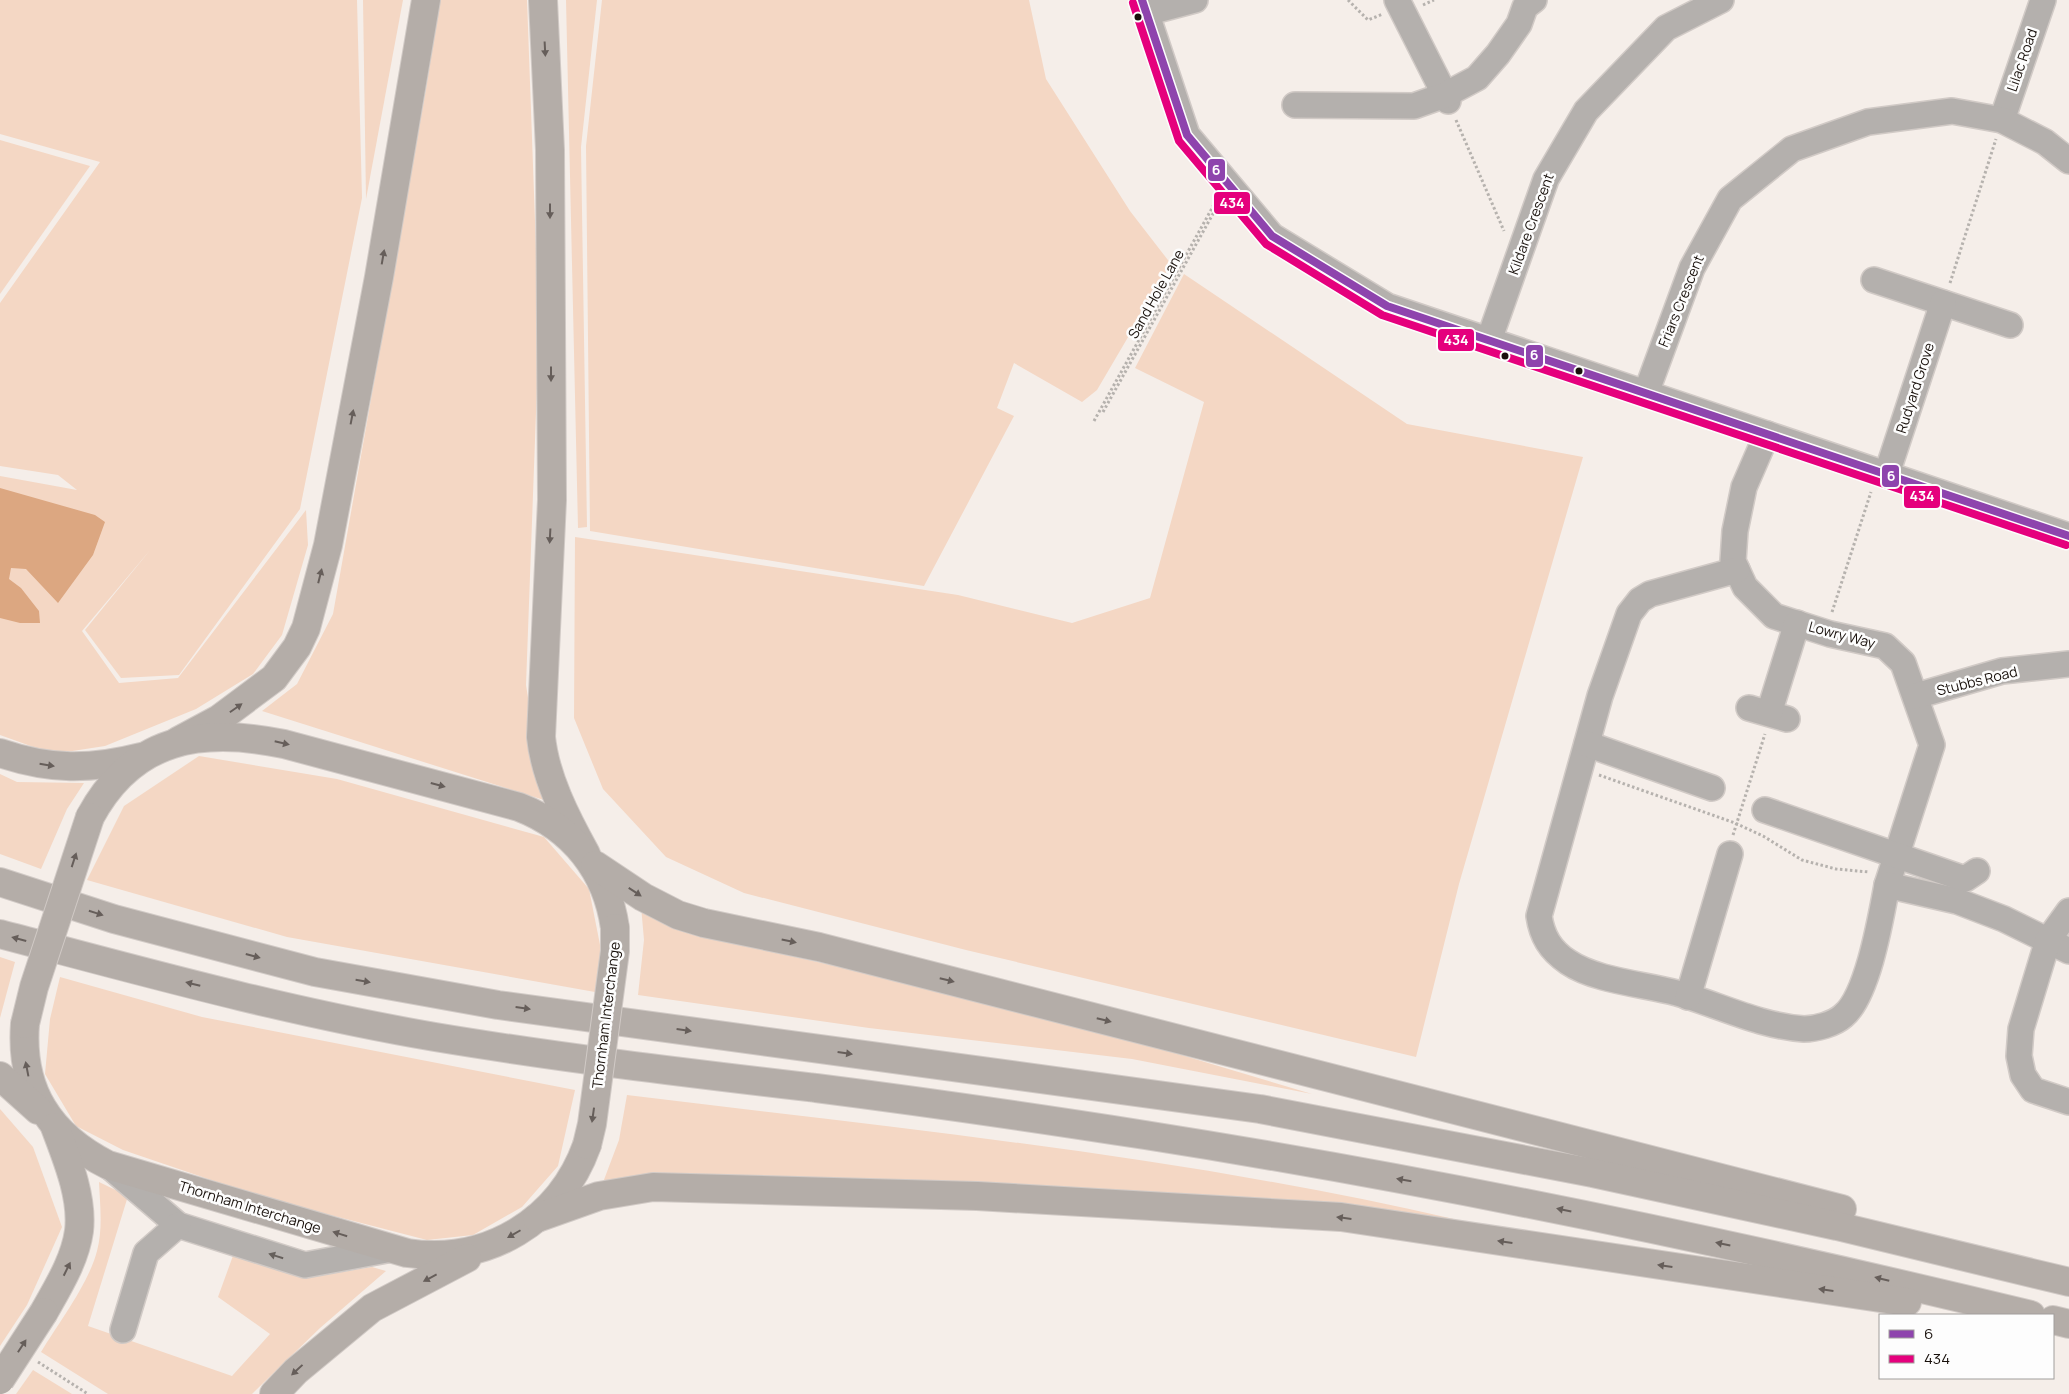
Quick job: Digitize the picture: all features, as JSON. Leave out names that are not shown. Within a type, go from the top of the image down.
[{"type":"highway","points":[[178,741],[219,719],[274,678],[297,647],[306,628],[328,545],[382,257],[426,0]]},
{"type":"highway","points":[[543,0],[550,150],[552,500],[541,737],[543,753],[551,779],[590,860],[660,907],[704,924],[828,950],[1826,1205],[2069,1276]]},
{"type":"highway","name":"Thornham Interchange","points":[[212,737],[259,738],[510,805],[544,818],[570,838],[590,860],[610,903],[615,928],[610,989],[592,1124],[581,1162],[567,1187],[537,1218],[509,1238],[488,1247],[435,1256],[392,1249],[108,1165],[79,1147],[52,1123],[30,1084],[24,1051],[25,1024],[36,978],[90,817],[112,785],[144,756],[159,747],[178,741],[212,737]]},
{"type":"highway","points":[[0,753],[34,763],[70,768],[118,762],[144,756]]},
{"type":"highway","points":[[0,882],[114,919],[315,972],[498,1005],[1260,1109],[1593,1173],[1836,1226],[2069,1282]]},
{"type":"highway","points":[[0,934],[308,1012],[428,1036],[530,1053],[983,1111],[1320,1164],[1492,1196],[1824,1265],[2027,1314]]},
{"type":"highway","points":[[0,1076],[52,1123],[74,1184],[80,1214],[79,1232],[70,1263],[44,1312],[0,1380]]},
{"type":"highway","points":[[537,1218],[599,1196],[653,1187],[977,1196],[1340,1217],[1988,1314]]},
{"type":"highway","points":[[274,1394],[296,1371],[372,1308],[488,1247]]},
{"type":"highway","points":[[2054,1322],[2069,1326]]},
{"type":"street","points":[[1195,0],[1144,7],[1187,135],[1272,236],[1387,306],[2069,536]]},
{"type":"street","points":[[1294,104],[1414,106],[1446,98],[1477,78],[1498,54],[1519,24],[1526,7],[1534,0]]},
{"type":"street","name":"Lilac Road","points":[[2002,120],[2042,0]]},
{"type":"street","name":"Kildare Crescent","points":[[1490,340],[1546,179],[1586,111],[1666,28],[1706,3]]},
{"type":"street","points":[[1398,4],[1446,98]]},
{"type":"street","name":"Friars Crescent","points":[[1646,394],[1692,268],[1730,199],[1792,149],[1868,122],[1952,111],[2002,120],[2045,142],[2069,161]]},
{"type":"street","points":[[1874,280],[2010,325]]},
{"type":"street","name":"Rudyard Grove","points":[[1882,472],[1944,303]]},
{"type":"street","name":"Lowry Way","points":[[1737,570],[1668,587],[1640,600],[1629,614],[1600,696],[1538,916],[1542,934],[1552,949],[1568,962],[1594,973],[1688,997],[1752,1018],[1805,1029],[1828,1024],[1842,1017],[1854,1004],[1866,973],[1880,921],[1887,885],[1914,808],[1932,745],[1903,663],[1885,646],[1826,632],[1774,616],[1745,587],[1737,570],[1732,561],[1735,531],[1744,487],[1767,434]]},
{"type":"street","points":[[1769,714],[1797,623]]},
{"type":"street","name":"Stubbs Road","points":[[1916,696],[2002,672],[2069,664]]},
{"type":"street","points":[[1587,744],[1712,788]]},
{"type":"street","points":[[1765,810],[1965,879],[1977,871]]},
{"type":"street","points":[[1688,997],[1730,854]]},
{"type":"street","points":[[1887,885],[1957,901],[2004,919],[2058,946]]},
{"type":"street","points":[[2069,911],[2058,946],[2021,1029],[2018,1056],[2023,1075],[2033,1090],[2069,1102]]},
{"type":"street","points":[[108,1165],[178,1225],[305,1265],[392,1249]]},
{"type":"street","points":[[123,1330],[146,1253],[178,1225]]},
{"type":"path","points":[[1348,0],[1368,20],[1398,4]]},
{"type":"path","points":[[1446,98],[1517,262]]},
{"type":"path","points":[[1944,303],[2002,120]]},
{"type":"path","points":[[1094,421],[1232,188]]},
{"type":"path","name":"Sand Hole Lane","points":[[1103,412],[1214,212],[1232,188]]},
{"type":"path","points":[[1826,632],[1882,472]]},
{"type":"path","points":[[1730,854],[1736,823],[1769,714]]},
{"type":"path","points":[[33,1359],[88,1394]]},
{"type":"shaded area","points":[[0,0],[357,0],[362,198],[300,509],[179,675],[121,678],[85,630],[151,549],[82,631],[119,683],[178,678],[306,510],[308,545],[282,635],[253,674],[196,709],[105,746],[53,754],[0,735],[0,476],[77,490],[58,475],[0,466],[0,303],[100,162],[0,134]]},
{"type":"shaded area","points":[[363,0],[403,0],[366,199]]},
{"type":"shaded area","points":[[440,0],[527,0],[539,331],[526,685],[544,800],[262,711],[297,684],[333,614]]},
{"type":"shaded area","points":[[566,0],[597,0],[581,147],[587,527],[578,528]]},
{"type":"shaded area","points":[[602,0],[1029,0],[1046,79],[1130,211],[1171,264],[1097,390],[1082,402],[1014,363],[997,408],[1014,416],[924,586],[590,531],[586,146]]},
{"type":"shaded area","points":[[0,140],[90,166],[0,294]]},
{"type":"shaded area","points":[[1184,274],[1407,424],[1583,457],[1459,884],[1416,1057],[966,950],[744,893],[666,857],[603,789],[574,718],[575,537],[958,595],[1072,623],[1150,598],[1204,402],[1135,368]]},
{"type":"shaded area","points":[[0,488],[95,515],[105,522],[93,555],[58,603],[26,569],[11,568],[9,579],[21,588],[39,611],[40,623],[20,623],[0,618]]},
{"type":"shaded area","points":[[199,756],[337,779],[544,837],[589,889],[602,955],[595,992],[287,937],[87,880],[124,806]]},
{"type":"shaded area","points":[[0,774],[17,782],[84,783],[67,809],[41,869],[0,854]]},
{"type":"shaded area","points":[[641,906],[681,925],[745,946],[912,983],[1064,1020],[1312,1094],[1132,1059],[869,1028],[638,995],[644,940]]},
{"type":"shaded area","points":[[0,957],[15,962],[0,1018]]},
{"type":"shaded area","points":[[60,977],[202,1017],[575,1090],[558,1166],[522,1207],[473,1235],[427,1240],[261,1197],[123,1150],[76,1126],[45,1074],[50,1019]]},
{"type":"shaded area","points":[[627,1095],[1042,1146],[1146,1161],[1352,1197],[1454,1219],[1388,1215],[1187,1194],[944,1183],[602,1185],[619,1140]]},
{"type":"shaded area","points":[[0,1109],[33,1147],[62,1227],[27,1305],[0,1346]]},
{"type":"shaded area","points":[[99,1182],[128,1196],[88,1326],[232,1376],[270,1334],[218,1297],[234,1253],[313,1277],[372,1267],[386,1271],[320,1328],[252,1394],[108,1394],[41,1352],[80,1290],[93,1263],[100,1234]]},
{"type":"shaded area","points":[[33,1370],[72,1394],[16,1394]]},
{"type":"transit line","name":"6","points":[[1142,0],[1187,135],[1272,236],[1387,306],[2069,536]]},
{"type":"transit line","name":"434","points":[[1133,3],[1179,141],[1266,244],[1382,315],[2066,545]]}]
